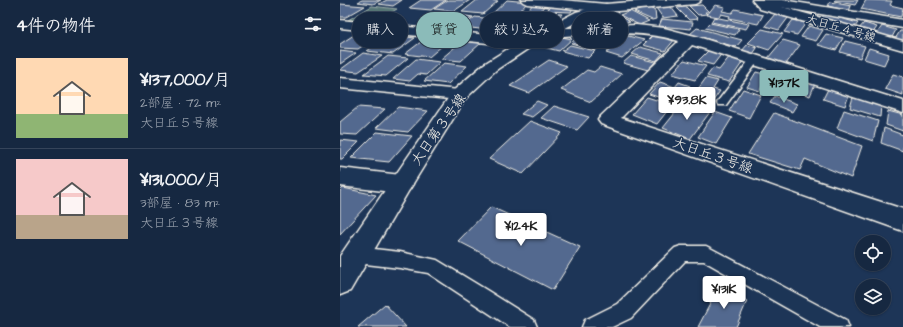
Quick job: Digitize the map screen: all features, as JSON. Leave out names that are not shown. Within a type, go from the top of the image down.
[{"type":"street","points":[[527,0],[606,8]]},
{"type":"street","name":"大日第３号線","points":[[564,23],[580,15],[606,8],[695,0]]},
{"type":"street","name":"大日丘４号線","points":[[758,0],[764,6],[903,46]]},
{"type":"street","points":[[762,0],[903,24]]},
{"type":"street","points":[[340,24],[480,38]]},
{"type":"street","points":[[564,32],[636,29],[664,32],[903,107]]},
{"type":"street","name":"大日丘３号線","points":[[690,39],[608,120],[903,220]]},
{"type":"street","name":"大日第３号線","points":[[340,281],[459,95],[490,67],[519,48]]},
{"type":"street","points":[[340,83],[459,95]]},
{"type":"street","points":[[340,177],[401,184]]},
{"type":"lane","points":[[722,103],[754,60]]},
{"type":"lane","points":[[592,327],[624,311],[681,253],[706,254],[839,327]]},
{"type":"lane","points":[[357,255],[400,260],[432,266],[482,296],[527,327]]},
{"type":"green space","points":[[372,6],[397,9],[392,12],[362,12]]},
{"type":"building","points":[[362,0],[381,0],[373,4],[358,2]]},
{"type":"building","points":[[387,0],[402,0],[393,6],[379,4]]},
{"type":"building","points":[[421,0],[446,0],[431,10],[409,8]]},
{"type":"building","points":[[448,0],[470,0],[454,11],[434,9]]},
{"type":"building","points":[[477,0],[498,1],[485,12],[480,12],[480,14],[462,12]]},
{"type":"building","points":[[507,0],[528,2],[519,12],[494,12]]},
{"type":"building","points":[[858,0],[855,5],[834,1]]},
{"type":"building","points":[[866,0],[892,1],[890,5],[903,8],[901,17],[861,9]]},
{"type":"building","points":[[830,2],[851,6],[849,11],[828,6]]},
{"type":"building","points":[[340,4],[365,6],[352,12],[346,17],[340,17]]},
{"type":"building","points":[[533,4],[545,5],[540,12],[527,12]]},
{"type":"building","points":[[551,5],[574,6],[571,12],[547,11]]},
{"type":"building","points":[[702,5],[709,12],[705,12],[707,14],[698,15],[689,6]]},
{"type":"building","points":[[715,5],[725,7],[722,11],[732,13],[735,9],[763,15],[758,24],[729,18],[730,16],[721,14],[719,17],[707,15]]},
{"type":"building","points":[[670,6],[678,16],[663,18],[656,8]]},
{"type":"building","points":[[648,7],[655,11],[656,19],[652,20],[634,12]]},
{"type":"building","points":[[686,7],[698,19],[689,20],[677,8]]},
{"type":"building","points":[[630,11],[649,21],[639,25],[628,19],[628,12]]},
{"type":"building","points":[[775,14],[788,18],[779,30],[765,26]]},
{"type":"building","points":[[825,14],[858,23],[854,28],[820,19]]},
{"type":"building","points":[[475,17],[480,18],[480,29],[472,28],[472,19]]},
{"type":"building","points":[[714,17],[749,24],[746,29],[711,22]]},
{"type":"building","points":[[662,19],[693,22],[691,29],[659,26]]},
{"type":"building","points":[[793,20],[806,23],[797,35],[784,32]]},
{"type":"building","points":[[710,23],[739,29],[735,35],[705,28]]},
{"type":"building","points":[[864,23],[877,27],[872,34],[858,30]]},
{"type":"building","points":[[809,26],[823,30],[816,41],[801,37]]},
{"type":"building","points":[[882,26],[896,30],[891,39],[876,35]]},
{"type":"building","points":[[697,28],[742,40],[736,47],[690,34]]},
{"type":"building","points":[[762,29],[783,34],[769,50],[748,43]]},
{"type":"building","points":[[900,31],[903,31],[903,42],[895,39]]},
{"type":"building","points":[[655,33],[676,38],[665,51],[643,45]]},
{"type":"building","points":[[826,34],[843,38],[836,50],[818,45]]},
{"type":"building","points":[[352,36],[352,48],[360,48],[358,49],[340,48],[340,44]]},
{"type":"building","points":[[628,36],[644,40],[622,58],[606,53],[612,48],[628,48]]},
{"type":"building","points":[[408,37],[415,38],[408,43]]},
{"type":"building","points":[[564,37],[572,39],[564,46]]},
{"type":"building","points":[[783,40],[800,45],[786,64],[768,58]]},
{"type":"building","points":[[845,41],[865,46],[860,58],[840,52]]},
{"type":"building","points":[[472,42],[480,43],[461,61],[441,59],[454,48],[472,48]]},
{"type":"building","points":[[570,45],[572,45],[572,48],[582,48],[595,51],[588,58],[562,51]]},
{"type":"building","points":[[747,45],[757,48],[753,54],[742,51]]},
{"type":"building","points":[[416,46],[416,48],[440,48],[429,57],[405,54]]},
{"type":"building","points":[[640,47],[663,53],[656,61],[632,54]]},
{"type":"building","points":[[371,48],[401,48],[393,54],[367,51]]},
{"type":"building","points":[[547,48],[562,48],[559,51]]},
{"type":"building","points":[[869,48],[889,54],[884,65],[864,59]]},
{"type":"building","points":[[710,49],[723,52],[713,65],[698,61]]},
{"type":"building","points":[[340,51],[356,53],[340,64]]},
{"type":"building","points":[[363,53],[382,56],[358,72],[340,70]]},
{"type":"building","points":[[388,56],[408,58],[386,76],[364,74]]},
{"type":"building","points":[[631,56],[655,62],[648,70],[623,63]]},
{"type":"building","points":[[730,56],[744,60],[729,82],[707,76],[713,68],[719,70]]},
{"type":"building","points":[[416,59],[440,62],[426,75],[418,74],[410,81],[393,79]]},
{"type":"building","points":[[549,60],[567,66],[529,93],[510,86]]},
{"type":"building","points":[[684,60],[706,66],[695,80],[672,74]]},
{"type":"building","points":[[444,63],[467,66],[448,84],[424,81]]},
{"type":"building","points":[[600,67],[622,74],[591,102],[561,90],[587,70],[594,72]]},
{"type":"building","points":[[756,72],[776,77],[771,88],[762,86],[760,91],[747,87]]},
{"type":"building","points":[[893,74],[903,77],[903,95],[885,89]]},
{"type":"building","points":[[790,76],[815,84],[810,96],[783,87]]},
{"type":"building","points":[[706,78],[718,81],[713,89],[720,91],[713,101],[705,98],[701,103],[690,100]]},
{"type":"building","points":[[660,82],[675,87],[679,82],[690,86],[676,103],[649,94]]},
{"type":"building","points":[[743,89],[761,95],[749,118],[729,111]]},
{"type":"building","points":[[828,89],[849,95],[845,106],[823,99]]},
{"type":"building","points":[[775,96],[797,104],[792,112],[770,103]]},
{"type":"building","points":[[647,97],[672,105],[657,124],[632,114]]},
{"type":"building","points":[[853,97],[881,105],[880,117],[850,108]]},
{"type":"building","points":[[537,101],[547,105],[532,117],[521,114]]},
{"type":"building","points":[[683,103],[710,112],[690,139],[663,128]]},
{"type":"building","points":[[554,106],[589,117],[577,130],[541,118]]},
{"type":"building","points":[[358,107],[385,109],[357,135],[340,134],[340,122]]},
{"type":"building","points":[[398,107],[428,111],[408,132],[376,128]]},
{"type":"building","points":[[844,110],[878,121],[873,141],[837,128]]},
{"type":"building","points":[[888,111],[903,115],[903,131],[886,125]]},
{"type":"building","points":[[715,112],[732,118],[716,144],[698,137]]},
{"type":"building","points":[[774,113],[862,146],[851,178],[805,159],[800,170],[748,154]]},
{"type":"building","points":[[530,121],[562,133],[523,174],[489,159]]},
{"type":"building","points":[[884,128],[903,135],[903,151],[881,143]]},
{"type":"building","points":[[377,132],[412,136],[389,162],[351,158]]},
{"type":"building","points":[[340,140],[359,142],[342,159],[340,159]]},
{"type":"building","points":[[343,188],[376,195],[340,234],[340,191]]},
{"type":"building","points":[[491,207],[580,247],[553,290],[458,241]]},
{"type":"building","points":[[720,285],[747,301],[736,327],[698,327]]},
{"type":"building","points":[[385,304],[406,327],[358,327]]}]
